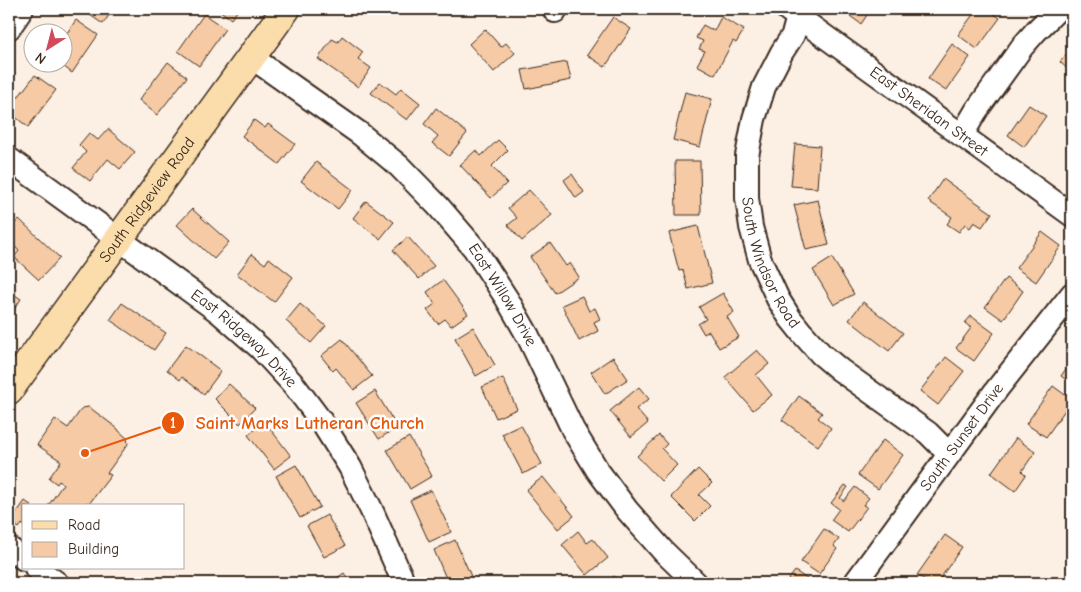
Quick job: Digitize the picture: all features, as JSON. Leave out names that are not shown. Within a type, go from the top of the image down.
[{"type":"main road","name":"South Ridgeview Road","points":[[9,390],[286,9]]},
{"type":"street","points":[[9,28],[22,9]]},
{"type":"street","points":[[962,135],[1022,47],[1058,9]]},
{"type":"street","name":"East Sheridan Street","points":[[795,12],[1072,215]]},
{"type":"street","name":"South Windsor Road","points":[[795,12],[793,35],[764,87],[754,119],[747,156],[747,198],[751,227],[760,260],[778,299],[790,318],[821,354],[840,370],[928,433],[949,454]]},
{"type":"street","name":"East Willow Drive","points":[[251,57],[359,133],[399,166],[438,206],[474,248],[528,336],[573,430],[598,470],[645,531],[696,583]]},
{"type":"street","name":"East Ridgeway Drive","points":[[9,159],[219,312],[260,348],[294,385],[321,421],[350,467],[404,583]]},
{"type":"street","name":"South Sunset Drive","points":[[855,583],[997,389],[1072,294]]},
{"type":"street","points":[[9,548],[22,558]]},
{"type":"street","points":[[39,570],[57,583]]},
{"type":"shaded area","points":[[9,569],[29,583],[9,583]]},
{"type":"building","points":[[81,9],[113,9],[103,24]]},
{"type":"building","points":[[218,9],[239,9],[231,19]]},
{"type":"building","points":[[642,9],[654,9],[650,14]]},
{"type":"building","points":[[845,9],[871,9],[861,24],[843,11]]},
{"type":"building","points":[[977,9],[987,9],[1000,18],[977,49],[958,35]]},
{"type":"building","points":[[204,14],[225,29],[199,66],[178,51]]},
{"type":"building","points":[[613,17],[631,29],[605,67],[587,55]]},
{"type":"building","points":[[721,17],[744,30],[736,43],[733,41],[715,75],[697,65],[705,51],[699,49],[703,41],[696,38],[703,25],[714,31]]},
{"type":"building","points":[[76,20],[98,35],[72,73],[71,72],[72,26]]},
{"type":"building","points":[[485,29],[501,47],[506,43],[515,53],[494,72],[469,44]]},
{"type":"building","points":[[342,36],[363,52],[358,59],[371,68],[358,87],[318,59],[332,39],[338,42]]},
{"type":"building","points":[[952,44],[970,57],[946,91],[928,79]]},
{"type":"building","points":[[1072,47],[1072,73],[1060,62]]},
{"type":"building","points":[[168,62],[187,77],[157,115],[139,100]]},
{"type":"building","points":[[567,62],[571,80],[526,89],[522,70]]},
{"type":"building","points":[[35,75],[56,90],[28,127],[9,112],[9,109]]},
{"type":"building","points":[[380,82],[396,94],[401,88],[420,103],[407,120],[371,93]]},
{"type":"building","points":[[685,92],[712,99],[700,147],[673,140]]},
{"type":"building","points":[[1029,105],[1046,116],[1024,147],[1008,135]]},
{"type":"building","points":[[436,108],[467,133],[449,156],[432,143],[438,136],[424,124]]},
{"type":"building","points":[[254,120],[265,128],[268,124],[295,144],[279,164],[242,136]]},
{"type":"building","points":[[108,129],[135,152],[120,169],[108,159],[90,181],[73,168],[86,152],[79,145],[89,133],[98,140]]},
{"type":"building","points":[[498,140],[508,150],[492,166],[507,183],[491,198],[460,165],[476,150],[481,156]]},
{"type":"building","points":[[795,144],[820,146],[817,188],[791,186]]},
{"type":"building","points":[[675,161],[700,161],[701,215],[676,215]]},
{"type":"building","points":[[316,162],[353,190],[338,209],[301,181]]},
{"type":"building","points":[[572,174],[584,192],[576,198],[564,180]]},
{"type":"building","points":[[943,179],[992,213],[982,227],[974,222],[970,228],[965,224],[959,232],[947,224],[952,217],[928,201]]},
{"type":"building","points":[[529,190],[552,215],[522,241],[508,225],[517,218],[508,208]]},
{"type":"building","points":[[818,200],[829,245],[806,250],[794,205]]},
{"type":"building","points":[[366,201],[394,222],[380,239],[353,218]]},
{"type":"building","points":[[192,209],[229,242],[214,259],[177,225]]},
{"type":"building","points":[[19,219],[60,258],[39,280],[14,257],[19,251],[9,240],[9,230]]},
{"type":"building","points":[[698,226],[712,283],[688,289],[683,270],[679,271],[669,233]]},
{"type":"building","points":[[1042,232],[1061,246],[1036,282],[1016,268]]},
{"type":"building","points":[[408,237],[434,266],[419,279],[393,250]]},
{"type":"building","points":[[550,243],[566,266],[570,263],[579,277],[555,293],[530,257]]},
{"type":"building","points":[[252,254],[265,264],[269,258],[293,277],[274,302],[237,274]]},
{"type":"building","points":[[832,258],[854,294],[834,305],[813,270]]},
{"type":"building","points":[[1006,278],[1023,291],[1003,320],[985,307]]},
{"type":"building","points":[[443,280],[468,314],[451,326],[445,319],[438,324],[427,310],[435,304],[427,292]]},
{"type":"building","points":[[9,291],[21,299],[9,317]]},
{"type":"building","points":[[723,293],[734,312],[727,317],[739,337],[719,348],[709,331],[704,334],[698,324],[706,319],[699,307]]},
{"type":"building","points":[[582,296],[589,311],[595,308],[600,319],[594,322],[598,331],[579,341],[562,305]]},
{"type":"building","points":[[863,302],[903,333],[889,351],[849,320]]},
{"type":"building","points":[[122,303],[166,333],[154,350],[110,320]]},
{"type":"building","points":[[300,304],[326,326],[311,343],[286,321]]},
{"type":"building","points":[[971,316],[994,333],[974,361],[956,348],[971,328],[965,323]]},
{"type":"building","points":[[473,327],[495,365],[476,376],[455,338]]},
{"type":"building","points":[[342,339],[372,376],[354,390],[336,368],[333,371],[321,356]]},
{"type":"building","points":[[186,345],[221,371],[204,394],[182,377],[180,380],[167,370]]},
{"type":"building","points":[[757,350],[769,364],[756,375],[772,395],[753,410],[725,377]]},
{"type":"building","points":[[613,357],[628,379],[605,394],[591,372]]},
{"type":"building","points":[[946,357],[964,371],[938,405],[920,391]]},
{"type":"building","points":[[1072,360],[1072,384],[1061,376]]},
{"type":"building","points":[[503,378],[517,409],[496,418],[482,387]]},
{"type":"building","points":[[229,384],[255,408],[240,424],[215,399]]},
{"type":"building","points":[[1053,386],[1072,400],[1046,437],[1026,424]]},
{"type":"building","points":[[639,387],[649,399],[636,409],[648,423],[631,437],[610,411]]},
{"type":"building","points":[[375,391],[397,427],[379,439],[356,403]]},
{"type":"building","points":[[799,396],[822,413],[818,418],[831,428],[818,446],[782,420]]},
{"type":"building","points":[[89,407],[118,429],[127,438],[128,444],[107,473],[111,475],[89,504],[87,502],[86,504],[49,504],[63,484],[59,481],[57,484],[49,478],[61,461],[37,445],[55,419],[68,428],[82,408]]},
{"type":"building","points":[[265,422],[291,456],[274,469],[248,435]]},
{"type":"building","points":[[521,425],[542,464],[523,474],[502,434]]},
{"type":"building","points":[[659,435],[667,444],[662,449],[677,465],[661,481],[637,456]]},
{"type":"building","points":[[409,437],[432,476],[410,489],[387,450]]},
{"type":"building","points":[[1016,438],[1035,452],[1022,471],[1026,475],[1015,491],[991,473]]},
{"type":"building","points":[[883,440],[903,455],[878,489],[858,475]]},
{"type":"building","points":[[296,465],[320,507],[300,518],[276,476]]},
{"type":"building","points":[[698,469],[712,483],[699,495],[710,506],[695,521],[671,497]]},
{"type":"building","points":[[543,477],[574,516],[558,529],[526,490]]},
{"type":"building","points":[[845,485],[848,487],[840,498],[844,501],[855,487],[869,498],[863,505],[867,507],[848,532],[831,520],[839,509],[831,503]]},
{"type":"building","points":[[431,490],[451,532],[429,542],[410,500]]},
{"type":"building","points":[[22,505],[22,524],[19,528],[10,522]]},
{"type":"building","points":[[327,515],[345,546],[324,557],[307,526]]},
{"type":"building","points":[[824,529],[839,539],[834,546],[837,549],[819,574],[801,562]]},
{"type":"building","points":[[578,531],[587,543],[593,539],[608,558],[587,575],[562,545]]},
{"type":"building","points":[[945,535],[962,547],[937,583],[930,583],[917,575]]},
{"type":"building","points":[[455,540],[474,583],[448,583],[434,550]]},
{"type":"building","points":[[795,571],[813,583],[786,583]]},
{"type":"building","points":[[344,573],[351,583],[330,583]]},
{"type":"building","points":[[614,576],[622,583],[606,583]]},
{"type":"building","points":[[1056,578],[1064,583],[1053,583]]},
{"type":"place","name":"Saint Marks Lutheran Church","points":[[85,453]]}]
